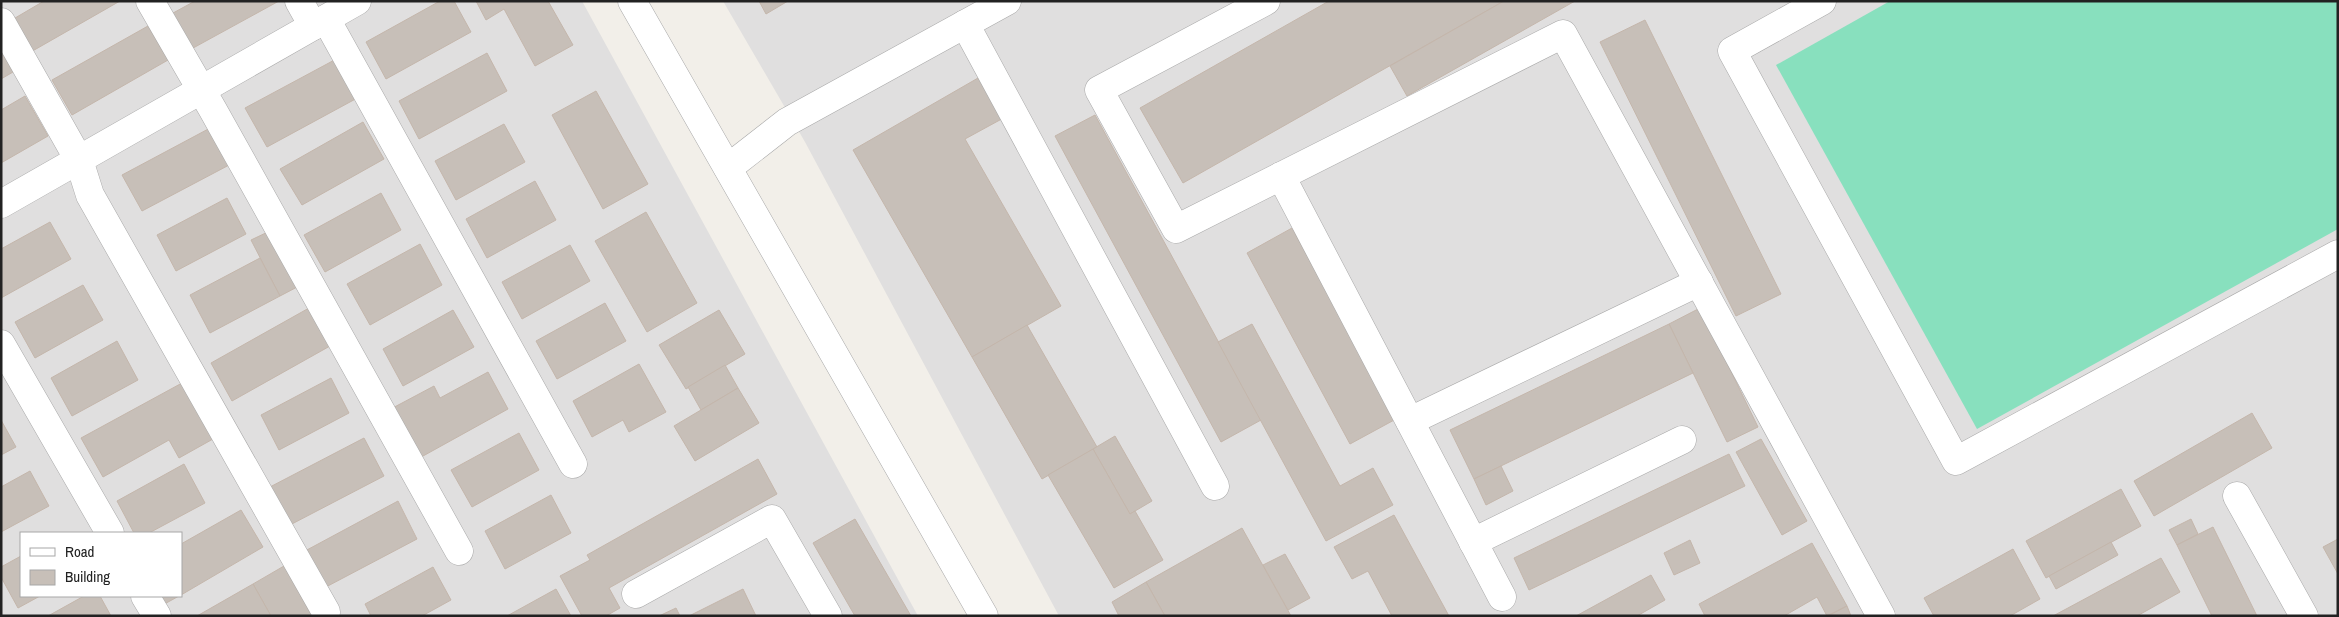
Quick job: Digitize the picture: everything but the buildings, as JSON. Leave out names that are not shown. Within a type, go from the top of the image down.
[{"type":"street","points":[[150,1],[459,550]]},
{"type":"street","points":[[299,1],[320,22],[573,464]]},
{"type":"street","points":[[1,204],[357,1]]},
{"type":"street","points":[[632,1],[984,616]]},
{"type":"street","points":[[728,168],[787,122],[1007,1]]},
{"type":"street","points":[[1266,1],[1100,90],[1176,229],[1563,34],[1881,616]]},
{"type":"street","points":[[1822,1],[1732,51],[1956,461],[2338,254]]},
{"type":"street","points":[[1,22],[79,160],[90,196],[326,612]]},
{"type":"street","points":[[965,24],[1215,486]]},
{"type":"street","points":[[1281,176],[1502,597]]},
{"type":"street","points":[[1410,421],[1699,282]]},
{"type":"street","points":[[1,344],[109,532]]},
{"type":"street","points":[[1474,542],[1682,440]]},
{"type":"street","points":[[2237,496],[2304,616]]},
{"type":"street","points":[[636,594],[772,519],[828,616]]},
{"type":"street","points":[[147,597],[157,616]]},
{"type":"shaded area","points":[[1,1],[582,1],[918,616],[1,616]]},
{"type":"shaded area","points":[[723,1],[2338,1],[2338,616],[1059,616],[805,142]]},
{"type":"green space","points":[[1890,1],[2338,1],[2338,229],[1977,429],[1776,65]]}]
